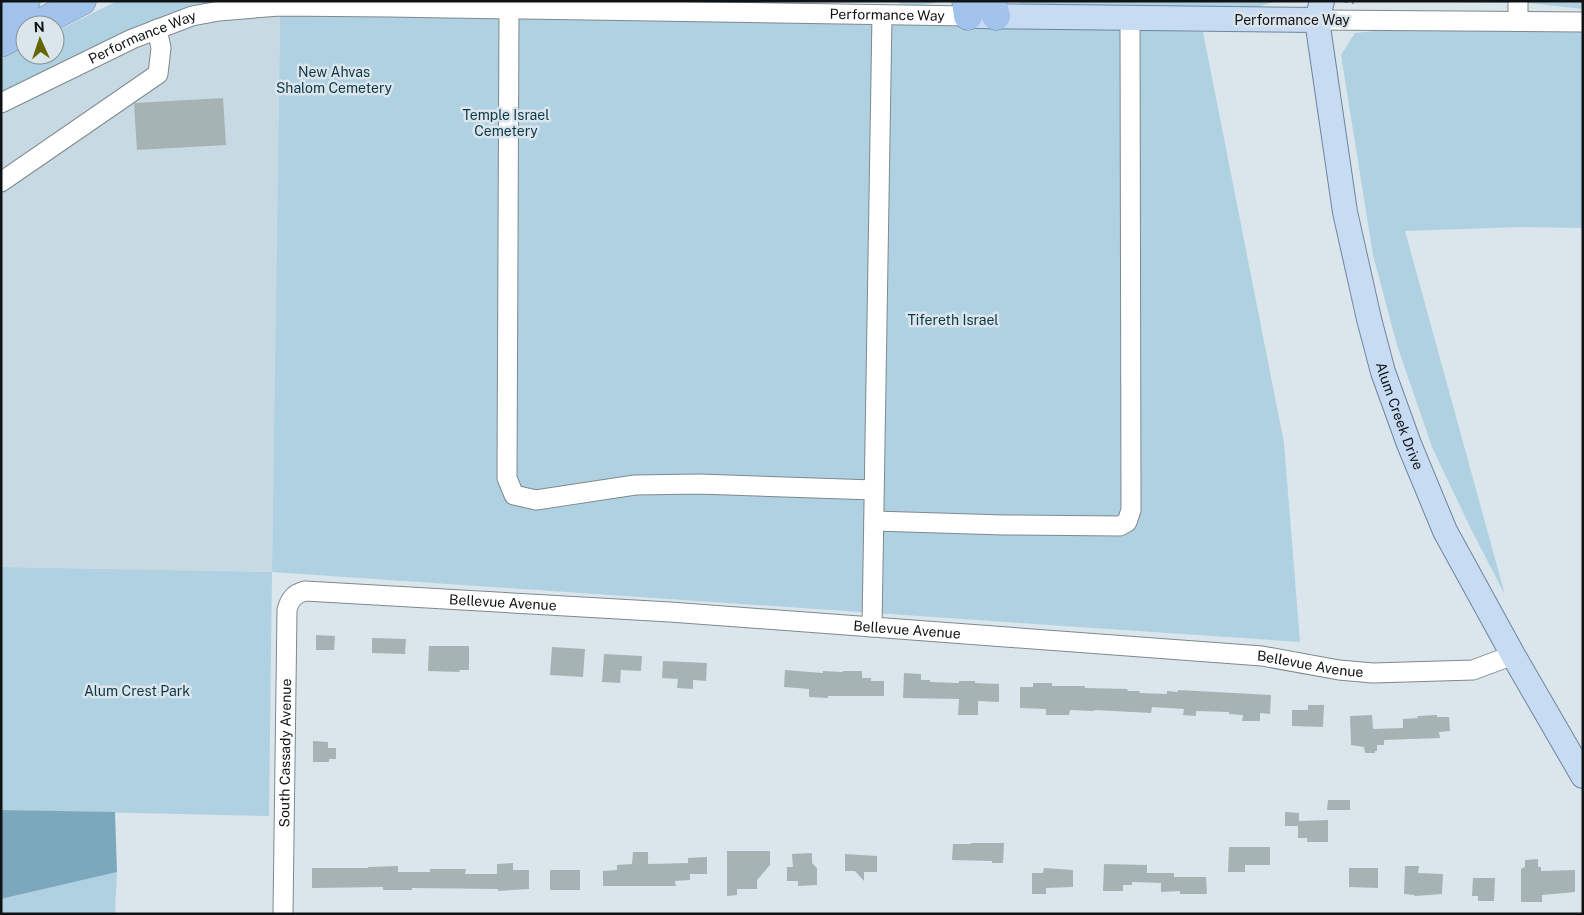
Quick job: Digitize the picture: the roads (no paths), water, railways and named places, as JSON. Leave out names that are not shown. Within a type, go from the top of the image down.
[{"type":"highway","points":[[1,14],[26,1]]},
{"type":"highway","points":[[55,15],[82,1]]},
{"type":"highway","points":[[1,43],[15,35]]},
{"type":"main road","name":"Performance Way","points":[[967,8],[1130,18],[1315,8]]},
{"type":"main road","name":"Alum Creek Drive","points":[[1315,8],[1345,212],[1368,319],[1409,444],[1445,531],[1513,655],[1583,776]]},
{"type":"street","points":[[1518,1],[1518,21]]},
{"type":"street","name":"Performance Way","points":[[1,103],[108,50],[157,29],[192,16],[219,11],[289,6],[485,5],[509,8],[588,6],[810,7],[882,15],[967,8]]},
{"type":"street","points":[[509,8],[507,478],[514,495],[536,500],[635,485],[699,484],[874,490]]},
{"type":"street","name":"Performance Way","points":[[1315,8],[1518,21],[1583,22]]},
{"type":"street","points":[[872,627],[882,15]]},
{"type":"street","points":[[874,521],[1120,526],[1127,522],[1131,510],[1130,18]]},
{"type":"street","points":[[1,182],[158,74],[161,48],[157,29]]},
{"type":"street","name":"Bellevue Avenue","points":[[296,594],[306,591],[670,612],[1262,656],[1339,670],[1373,672],[1473,670],[1513,655]]},
{"type":"street","name":"South Cassady Avenue","points":[[283,914],[288,610],[290,601],[296,594]]},
{"type":"park label","name":"New Ahvas Shalom Cemetery","points":[[334,80]]},
{"type":"park label","name":"Temple Israel Cemetery","points":[[506,124]]},
{"type":"park label","name":"Tifereth Israel","points":[[953,320]]},
{"type":"park label","name":"Alum Crest Park","points":[[137,691]]}]
